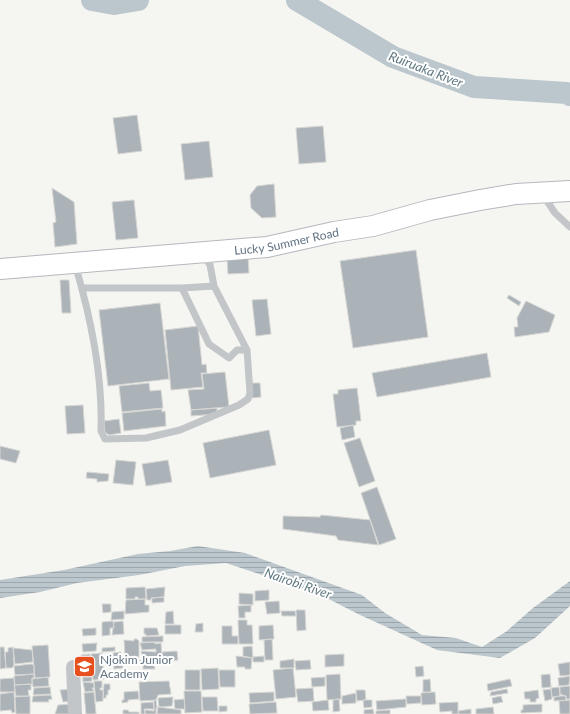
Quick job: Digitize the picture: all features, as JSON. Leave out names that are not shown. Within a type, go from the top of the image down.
[{"type":"street","name":"Lucky Summer Road","points":[[0,269],[75,264],[267,246],[334,232],[373,226],[444,207],[516,194],[570,191]]},
{"type":"street","points":[[73,667],[75,714]]},
{"type":"lane","points":[[542,193],[555,213],[570,227]]},
{"type":"lane","points":[[75,264],[82,288],[99,364],[101,431],[105,439],[146,438],[180,430],[239,405],[248,399],[250,393],[247,350],[214,286],[210,265],[202,252]]},
{"type":"lane","points":[[82,288],[182,288],[214,286]]},
{"type":"lane","points":[[182,288],[209,344],[229,358],[237,350],[247,350]]},
{"type":"water","name":"Nairobi River","points":[[198,546],[245,553],[362,595],[385,613],[422,635],[456,638],[482,647],[507,631],[533,608],[570,581],[570,606],[535,638],[500,658],[437,650],[358,614],[319,594],[226,563],[185,566],[139,575],[77,583],[40,592],[0,598],[0,580],[64,570],[138,554],[170,551]]},
{"type":"building","points":[[137,115],[142,151],[118,154],[113,118]]},
{"type":"building","points":[[323,126],[326,162],[299,164],[296,128]]},
{"type":"building","points":[[209,141],[213,177],[185,180],[181,144]]},
{"type":"building","points":[[274,184],[276,217],[262,218],[251,208],[250,195],[257,186]]},
{"type":"building","points":[[52,188],[74,202],[77,244],[55,247],[53,223],[56,222]]},
{"type":"building","points":[[134,200],[138,238],[116,240],[112,202]]},
{"type":"building","points":[[416,250],[428,337],[353,348],[340,261]]},
{"type":"building","points":[[248,256],[249,273],[228,274],[227,258]]},
{"type":"building","points":[[60,280],[69,280],[71,313],[62,313]]},
{"type":"building","points":[[509,295],[521,302],[519,306],[507,298]]},
{"type":"building","points":[[267,299],[271,334],[256,336],[252,300]]},
{"type":"building","points":[[526,301],[555,315],[549,332],[515,337],[514,327],[518,327],[517,318]]},
{"type":"building","points":[[160,303],[169,379],[108,386],[99,310]]},
{"type":"building","points":[[198,326],[202,365],[206,364],[207,373],[201,373],[203,387],[171,390],[165,330]]},
{"type":"building","points":[[487,353],[491,377],[377,397],[372,373]]},
{"type":"building","points":[[225,372],[229,407],[191,410],[188,390],[204,389],[202,374]]},
{"type":"building","points":[[149,383],[150,391],[161,390],[163,408],[122,412],[119,386]]},
{"type":"building","points":[[251,383],[260,383],[261,397],[252,398]]},
{"type":"building","points":[[357,388],[361,421],[356,421],[356,425],[337,427],[333,394],[338,394],[338,390]]},
{"type":"building","points":[[83,405],[85,433],[67,434],[65,406]]},
{"type":"building","points":[[217,408],[217,414],[191,416],[191,410]]},
{"type":"building","points":[[162,409],[162,412],[165,411],[166,426],[124,431],[122,413]]},
{"type":"building","points":[[119,419],[121,433],[109,435],[105,432],[104,421]]},
{"type":"building","points":[[353,425],[355,437],[342,440],[340,428]]},
{"type":"building","points":[[269,430],[276,465],[210,478],[203,443]]},
{"type":"building","points":[[360,438],[375,481],[359,487],[344,443]]},
{"type":"building","points":[[0,446],[20,451],[16,463],[0,459]]},
{"type":"building","points":[[116,460],[136,462],[133,485],[113,483]]},
{"type":"building","points":[[168,460],[172,482],[146,486],[142,464]]},
{"type":"building","points":[[87,472],[109,474],[108,481],[97,482],[97,479],[86,478]]},
{"type":"building","points":[[377,487],[396,539],[379,545],[361,493]]},
{"type":"building","points":[[321,515],[370,520],[378,545],[338,540],[336,536],[283,529],[283,516],[320,517]]},
{"type":"building","points":[[145,587],[146,599],[138,599],[138,597],[135,597],[135,599],[126,599],[126,588]]},
{"type":"building","points":[[165,587],[164,597],[151,598],[151,600],[147,600],[146,589]]},
{"type":"building","points":[[269,590],[269,600],[255,601],[255,591]]},
{"type":"building","points":[[239,593],[253,594],[253,605],[239,604]]},
{"type":"building","points":[[164,597],[164,602],[152,603],[152,598]]},
{"type":"building","points":[[145,599],[145,605],[149,605],[149,612],[125,614],[126,600]]},
{"type":"building","points":[[279,601],[280,613],[267,614],[265,602]]},
{"type":"building","points":[[102,604],[111,604],[111,612],[103,613]]},
{"type":"building","points":[[251,605],[251,612],[245,612],[245,618],[239,618],[238,606]]},
{"type":"building","points":[[296,610],[305,610],[306,630],[297,631]]},
{"type":"building","points":[[124,611],[124,619],[111,620],[112,612]]},
{"type":"building","points":[[173,611],[174,624],[165,624],[166,612]]},
{"type":"building","points":[[281,611],[295,611],[296,616],[282,616]]},
{"type":"building","points":[[238,620],[247,620],[247,625],[252,625],[253,644],[239,644]]},
{"type":"building","points":[[113,621],[114,628],[110,628],[110,635],[102,636],[102,622]]},
{"type":"building","points":[[123,621],[124,634],[112,635],[114,622]]},
{"type":"building","points":[[203,623],[203,632],[195,632],[196,624]]},
{"type":"building","points":[[165,625],[181,625],[181,634],[165,634]]},
{"type":"building","points":[[273,625],[274,639],[259,640],[259,626]]},
{"type":"building","points":[[222,626],[232,626],[232,636],[238,636],[238,644],[222,644]]},
{"type":"building","points":[[96,628],[96,635],[83,636],[82,629]]},
{"type":"building","points":[[144,628],[157,628],[159,635],[146,636],[146,634],[144,634]]},
{"type":"building","points":[[163,636],[163,642],[142,642],[142,637]]},
{"type":"building","points":[[134,639],[139,641],[139,657],[125,656],[124,640],[134,641]]},
{"type":"building","points":[[272,639],[273,660],[265,660],[264,640]]},
{"type":"building","points":[[155,642],[155,644],[161,643],[162,658],[143,659],[141,651],[156,652],[156,649],[142,650],[140,643]]},
{"type":"building","points":[[97,643],[96,651],[83,652],[82,644]]},
{"type":"building","points":[[48,645],[50,677],[35,678],[32,646]]},
{"type":"building","points":[[252,646],[253,658],[243,656],[243,647]]},
{"type":"building","points":[[0,647],[4,647],[6,668],[0,669]]},
{"type":"building","points":[[13,647],[14,665],[12,668],[6,668],[5,652],[8,652],[8,648]]},
{"type":"building","points":[[115,647],[115,651],[102,652],[102,648]]},
{"type":"building","points":[[13,648],[32,650],[33,662],[15,664]]},
{"type":"building","points":[[177,651],[178,660],[163,662],[162,652]]},
{"type":"building","points":[[121,652],[123,668],[114,669],[113,653]]},
{"type":"building","points":[[102,653],[104,679],[93,680],[91,654]]},
{"type":"building","points":[[90,654],[92,681],[83,682],[81,655]]},
{"type":"building","points":[[344,654],[344,666],[325,667],[325,655]]},
{"type":"building","points":[[236,656],[252,658],[251,669],[237,667]]},
{"type":"building","points":[[264,656],[264,662],[253,662],[253,657]]},
{"type":"building","points":[[124,657],[138,657],[138,663],[125,663]]},
{"type":"building","points":[[294,659],[294,668],[280,668],[280,661]]},
{"type":"building","points":[[140,660],[161,660],[161,664],[154,666],[155,669],[143,669],[143,665],[140,665]]},
{"type":"building","points":[[310,660],[311,669],[296,670],[295,661]]},
{"type":"building","points":[[570,662],[570,675],[560,676],[558,664]]},
{"type":"building","points":[[34,665],[34,674],[15,675],[14,666]]},
{"type":"building","points":[[423,666],[424,676],[416,677],[415,667]]},
{"type":"building","points":[[218,668],[219,689],[202,690],[201,669]]},
{"type":"building","points":[[293,668],[296,697],[276,699],[273,670]]},
{"type":"building","points":[[185,670],[200,670],[200,690],[185,690]]},
{"type":"building","points":[[219,670],[235,670],[235,687],[220,687]]},
{"type":"building","points":[[34,674],[32,684],[15,685],[14,676]]},
{"type":"building","points":[[340,674],[341,699],[327,700],[326,675]]},
{"type":"building","points":[[550,674],[551,687],[542,688],[541,675]]},
{"type":"building","points":[[570,676],[569,685],[559,686],[558,678]]},
{"type":"building","points":[[48,677],[49,686],[33,687],[32,679]]},
{"type":"building","points":[[325,677],[325,686],[312,687],[311,678]]},
{"type":"building","points":[[14,678],[15,692],[0,692],[0,679]]},
{"type":"building","points":[[430,679],[431,692],[423,692],[423,680]]},
{"type":"building","points":[[510,679],[512,686],[488,691],[487,684]]},
{"type":"building","points":[[94,681],[102,681],[102,688],[100,688],[100,690],[103,690],[103,701],[96,702]]},
{"type":"building","points":[[169,681],[171,694],[158,695],[156,700],[140,701],[139,682]]},
{"type":"building","points":[[83,682],[94,683],[94,688],[92,688],[94,691],[85,692]]},
{"type":"building","points":[[31,684],[31,690],[28,690],[29,696],[16,696],[14,685]]},
{"type":"building","points":[[104,684],[110,684],[110,690],[108,690],[108,695],[106,695],[106,698],[103,698]]},
{"type":"building","points":[[570,686],[570,699],[566,699],[566,696],[560,694],[560,687]]},
{"type":"building","points":[[50,687],[51,694],[33,695],[34,688]]},
{"type":"building","points":[[559,687],[560,696],[552,697],[551,688]]},
{"type":"building","points":[[313,688],[314,701],[298,702],[296,689]]},
{"type":"building","points":[[73,689],[73,701],[63,702],[60,690]]},
{"type":"building","points":[[507,689],[508,693],[490,696],[491,692]]},
{"type":"building","points":[[551,689],[552,699],[545,701],[543,690]]},
{"type":"building","points":[[356,690],[365,690],[366,700],[357,701]]},
{"type":"building","points":[[538,690],[539,698],[536,699],[536,702],[530,702],[530,699],[525,699],[524,692]]},
{"type":"building","points":[[138,691],[139,699],[128,700],[128,702],[122,703],[122,700],[124,700],[124,692]]},
{"type":"building","points":[[184,691],[201,691],[202,712],[185,713]]},
{"type":"building","points":[[14,692],[15,712],[12,713],[11,710],[0,711],[0,694]]},
{"type":"building","points":[[94,692],[96,714],[86,714],[84,693]]},
{"type":"building","points":[[274,692],[274,701],[250,703],[249,693]]},
{"type":"building","points":[[435,692],[436,704],[422,705],[421,693]]},
{"type":"building","points":[[356,693],[356,703],[342,704],[342,696]]},
{"type":"building","points":[[51,695],[52,699],[48,700],[49,702],[32,702],[33,696]]},
{"type":"building","points":[[30,696],[30,714],[16,714],[15,697]]},
{"type":"building","points":[[406,696],[421,696],[421,703],[407,704]]},
{"type":"building","points":[[501,696],[503,702],[493,704],[492,698]]},
{"type":"building","points":[[566,696],[566,700],[554,701],[554,697]]},
{"type":"building","points":[[173,697],[172,706],[159,707],[158,698]]},
{"type":"building","points":[[202,697],[217,697],[218,711],[203,711]]},
{"type":"building","points":[[156,699],[156,714],[145,714],[145,710],[154,711],[154,701]]},
{"type":"building","points":[[184,699],[185,709],[175,709],[174,700]]},
{"type":"building","points":[[339,699],[340,711],[333,712],[333,700]]},
{"type":"building","points":[[406,699],[406,707],[377,710],[376,701]]},
{"type":"building","points":[[328,700],[329,710],[313,711],[312,702]]},
{"type":"building","points":[[363,700],[372,700],[372,707],[364,708]]},
{"type":"building","points":[[570,700],[570,714],[560,714],[559,701]]},
{"type":"building","points":[[153,702],[154,709],[144,709],[145,714],[141,714],[141,703]]},
{"type":"building","points":[[276,702],[277,713],[250,714],[249,704]]},
{"type":"building","points":[[458,702],[458,714],[452,714],[452,711],[440,712],[439,703]]},
{"type":"building","points":[[73,704],[73,714],[55,714],[58,705]]},
{"type":"building","points":[[542,704],[542,712],[521,713],[521,710],[523,710],[523,705]]},
{"type":"building","points":[[219,706],[227,706],[227,711],[219,712]]},
{"type":"building","points":[[158,707],[181,710],[181,714],[157,714]]},
{"type":"building","points":[[493,707],[494,714],[476,714],[476,709]]},
{"type":"building","points":[[373,709],[374,714],[364,714],[364,710]]},
{"type":"building","points":[[471,709],[471,714],[459,714],[458,711]]},
{"type":"building","points":[[123,710],[128,710],[129,712],[139,712],[139,714],[123,714]]},
{"type":"building","points":[[390,710],[390,714],[376,714],[376,711]]},
{"type":"waterway","name":"Ruiruaka River","points":[[92,0],[114,4],[138,0]]},
{"type":"waterway","name":"Ruiruaka River","points":[[297,0],[393,57],[474,87],[567,93],[570,95]]},
{"type":"place","name":"Njokim Junior Academy","points":[[84,666]]}]
